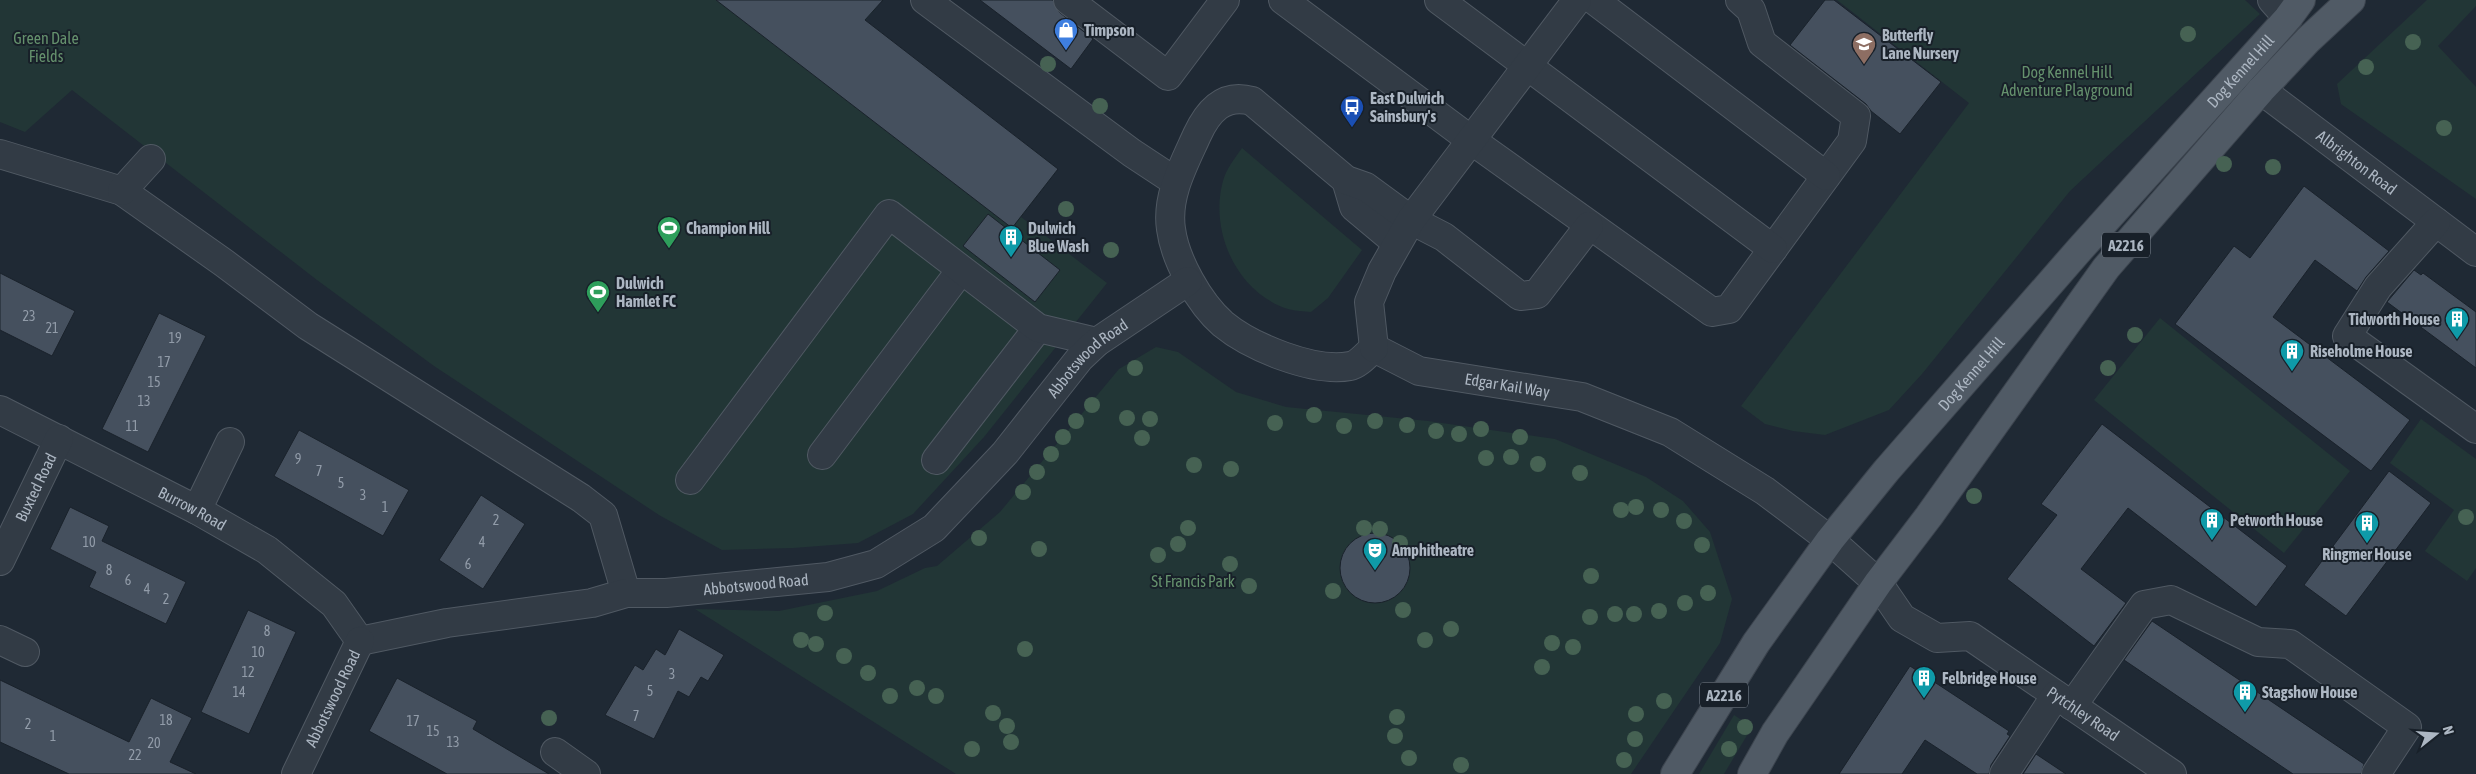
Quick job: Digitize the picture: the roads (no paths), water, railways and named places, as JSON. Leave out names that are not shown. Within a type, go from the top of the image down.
[{"type":"main road","name":"Dog Kennel Hill","points":[[1752,774],[1775,733],[1878,584],[1929,516],[2106,268],[2261,90],[2308,40],[2351,0]]},
{"type":"main road","name":"Dog Kennel Hill","points":[[1675,774],[1756,643],[1830,540],[1890,467],[2242,68],[2287,6]]},
{"type":"street","points":[[925,0],[1132,153],[1176,182]]},
{"type":"street","points":[[1068,0],[1168,76],[1225,0]]},
{"type":"street","points":[[1283,0],[1471,140],[1712,312],[1729,309],[1773,250],[1852,141],[1856,116],[1762,43],[1751,10],[1740,0]]},
{"type":"street","points":[[1439,0],[1773,250]]},
{"type":"street","points":[[1577,0],[1404,232],[1369,302],[1374,348],[1352,366],[1311,366],[1268,351],[1223,324],[1188,281],[1170,228],[1170,210],[1176,182],[1204,120],[1223,102],[1243,98],[1252,101],[1346,180],[1366,188],[1404,232],[1444,237],[1520,296],[1536,294],[1590,226]]},
{"type":"street","points":[[1594,0],[1826,176]]},
{"type":"street","name":"Albrighton Road","points":[[2242,68],[2261,90],[2476,252]]},
{"type":"street","points":[[0,154],[122,191],[224,263],[308,326],[581,498],[603,515],[626,593]]},
{"type":"street","points":[[122,191],[151,159]]},
{"type":"street","points":[[690,480],[888,214],[1038,328],[1097,342]]},
{"type":"street","points":[[2436,222],[2378,287],[2347,336],[2476,429]]},
{"type":"street","points":[[822,455],[961,270]]},
{"type":"street","name":"Abbotswood Road","points":[[296,774],[360,641],[447,623],[592,603],[626,593],[666,593],[828,577],[876,564],[934,528],[1005,453],[1080,358],[1097,342],[1188,281]]},
{"type":"street","points":[[936,460],[1038,328]]},
{"type":"street","name":"Edgar Kail Way","points":[[1374,348],[1419,371],[1582,397],[1670,432],[1765,491],[1830,540]]},
{"type":"street","name":"Burrow Road","points":[[0,410],[197,510],[267,550],[334,604],[360,641]]},
{"type":"street","name":"Buxted Road","points":[[0,560],[59,439]]},
{"type":"street","points":[[197,510],[230,442]]},
{"type":"street","name":"Pytchley Road","points":[[1830,540],[1878,584],[1902,618],[1936,638],[1970,636],[2172,774]]},
{"type":"street","points":[[2004,774],[2144,605],[2171,600],[2258,642],[2290,644],[2407,727],[2376,774]]},
{"type":"street","points":[[0,640],[25,652]]},
{"type":"street","points":[[555,752],[586,774]]},
{"type":"place","name":"Timpson","points":[[1066,51]]},
{"type":"place","name":"Butterfly Lane Nursery","points":[[1864,65]]},
{"type":"place","name":"East Dulwich Sainsbury's","points":[[1352,128]]},
{"type":"place","name":"Champion Hill","points":[[669,249]]},
{"type":"place","name":"Dulwich Blue Wash","points":[[1011,258]]},
{"type":"place","name":"Dulwich Hamlet FC","points":[[598,313]]},
{"type":"place","name":"Tidworth House","points":[[2457,340]]},
{"type":"place","name":"Riseholme House","points":[[2292,372]]},
{"type":"place","name":"Petworth House","points":[[2212,541]]},
{"type":"place","name":"Ringmer House","points":[[2367,544]]},
{"type":"place","name":"Amphitheatre","points":[[1375,571]]},
{"type":"place","name":"Felbridge House","points":[[1924,699]]},
{"type":"place","name":"Stagshow House","points":[[2245,713]]},
{"type":"park label","name":"Green Dale Fields","points":[[46,47]]},
{"type":"park label","name":"Dog Kennel Hill Adventure Playground","points":[[2067,81]]},
{"type":"park label","name":"St Francis Park","points":[[1193,581]]}]
